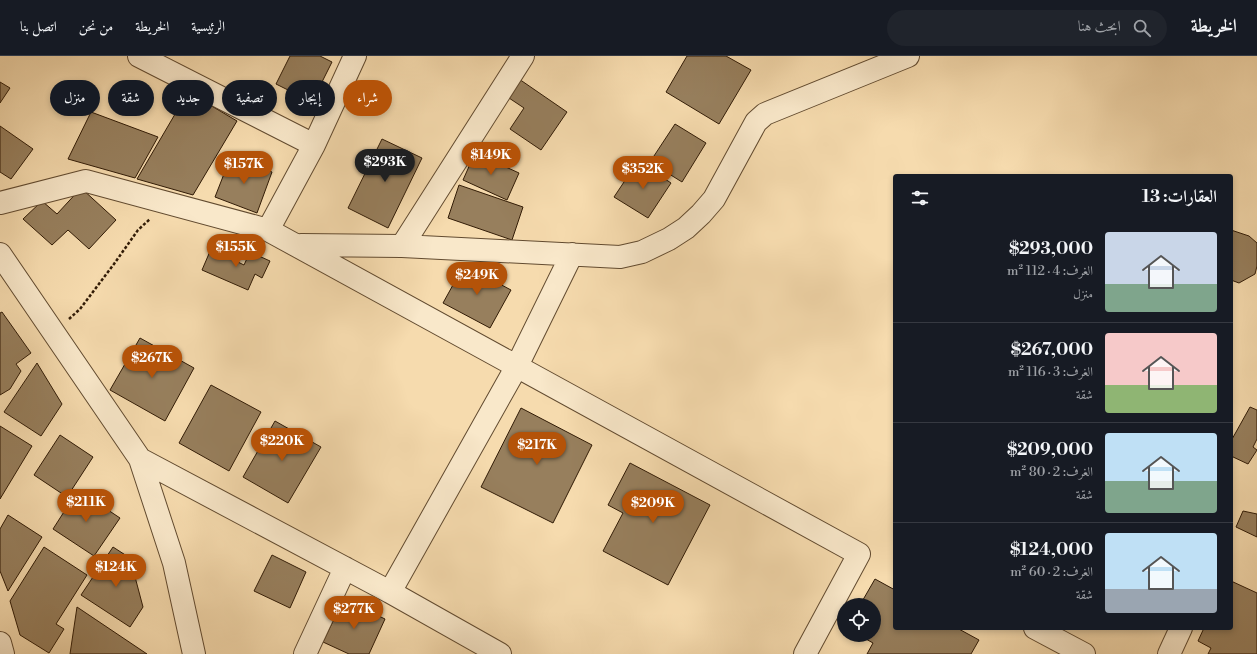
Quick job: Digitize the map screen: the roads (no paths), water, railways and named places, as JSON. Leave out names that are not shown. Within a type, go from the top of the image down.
[{"type":"street","points":[[139,56],[314,145]]},
{"type":"street","points":[[268,230],[314,145],[355,56]]},
{"type":"street","points":[[402,246],[524,56]]},
{"type":"street","points":[[298,246],[402,246],[620,257],[642,252],[669,239],[686,228],[714,199],[756,122],[765,114],[908,56]]},
{"type":"street","points":[[0,203],[86,181],[268,230],[859,554],[806,654]]},
{"type":"street","points":[[0,254],[140,459],[174,563],[194,654]]},
{"type":"street","points":[[390,592],[517,366],[572,254]]},
{"type":"street","points":[[140,459],[390,592],[500,654]]},
{"type":"street","points":[[305,654],[345,568]]},
{"type":"street","points":[[1039,630],[1084,654]]},
{"type":"street","points":[[1169,654],[1181,630]]},
{"type":"street","points":[[0,643],[3,654]]}]
